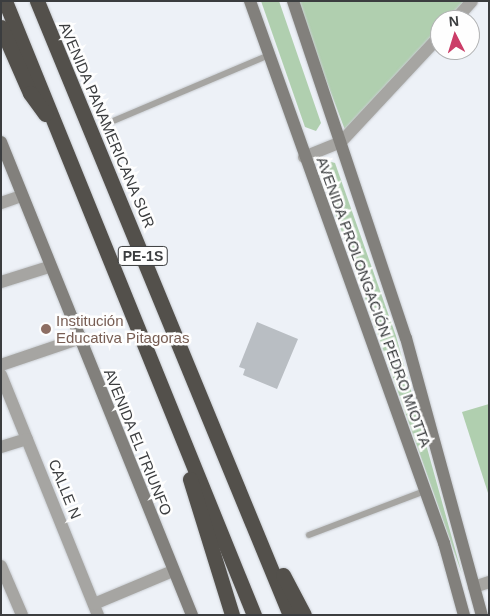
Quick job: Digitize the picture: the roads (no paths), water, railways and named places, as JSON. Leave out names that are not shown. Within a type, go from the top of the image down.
[{"type":"highway","name":"PE-1S","points":[[6,1],[186,456],[254,615]]},
{"type":"highway","name":"AVENIDA PANAMERICANA SUR","points":[[37,1],[249,512]]},
{"type":"highway","points":[[1,27],[30,93],[60,135]]},
{"type":"highway","points":[[186,456],[194,503],[232,615]]},
{"type":"highway","name":"PE-1S","points":[[249,512],[290,615]]},
{"type":"highway","points":[[249,512],[304,615]]},
{"type":"main road","name":"AVENIDA PROLONGACIÓN PEDRO MIOTTA","points":[[250,1],[304,157],[425,491],[464,615]]},
{"type":"main road","name":"AVENIDA PROLONGACIÓN PEDRO MIOTTA","points":[[293,1],[342,142],[406,338],[482,615]]},
{"type":"main road","name":"AVENIDA EL TRIUNFO","points":[[1,142],[78,339],[192,615]]},
{"type":"street","points":[[304,157],[342,142],[430,47]]},
{"type":"street","points":[[1,202],[21,196]]},
{"type":"street","points":[[1,282],[49,267]]},
{"type":"street","points":[[1,365],[78,339]]},
{"type":"street","name":"CALLE N","points":[[1,375],[96,609]]},
{"type":"street","points":[[1,446],[27,439]]},
{"type":"street","points":[[1,566],[8,598],[22,615]]},
{"type":"street","points":[[96,609],[173,571]]},
{"type":"street","points":[[474,587],[489,582]]},
{"type":"lane","points":[[113,121],[269,55]]},
{"type":"lane","points":[[309,535],[425,491]]},
{"type":"place","name":"Institución Educativa Pitagoras","points":[[46,329]]}]
